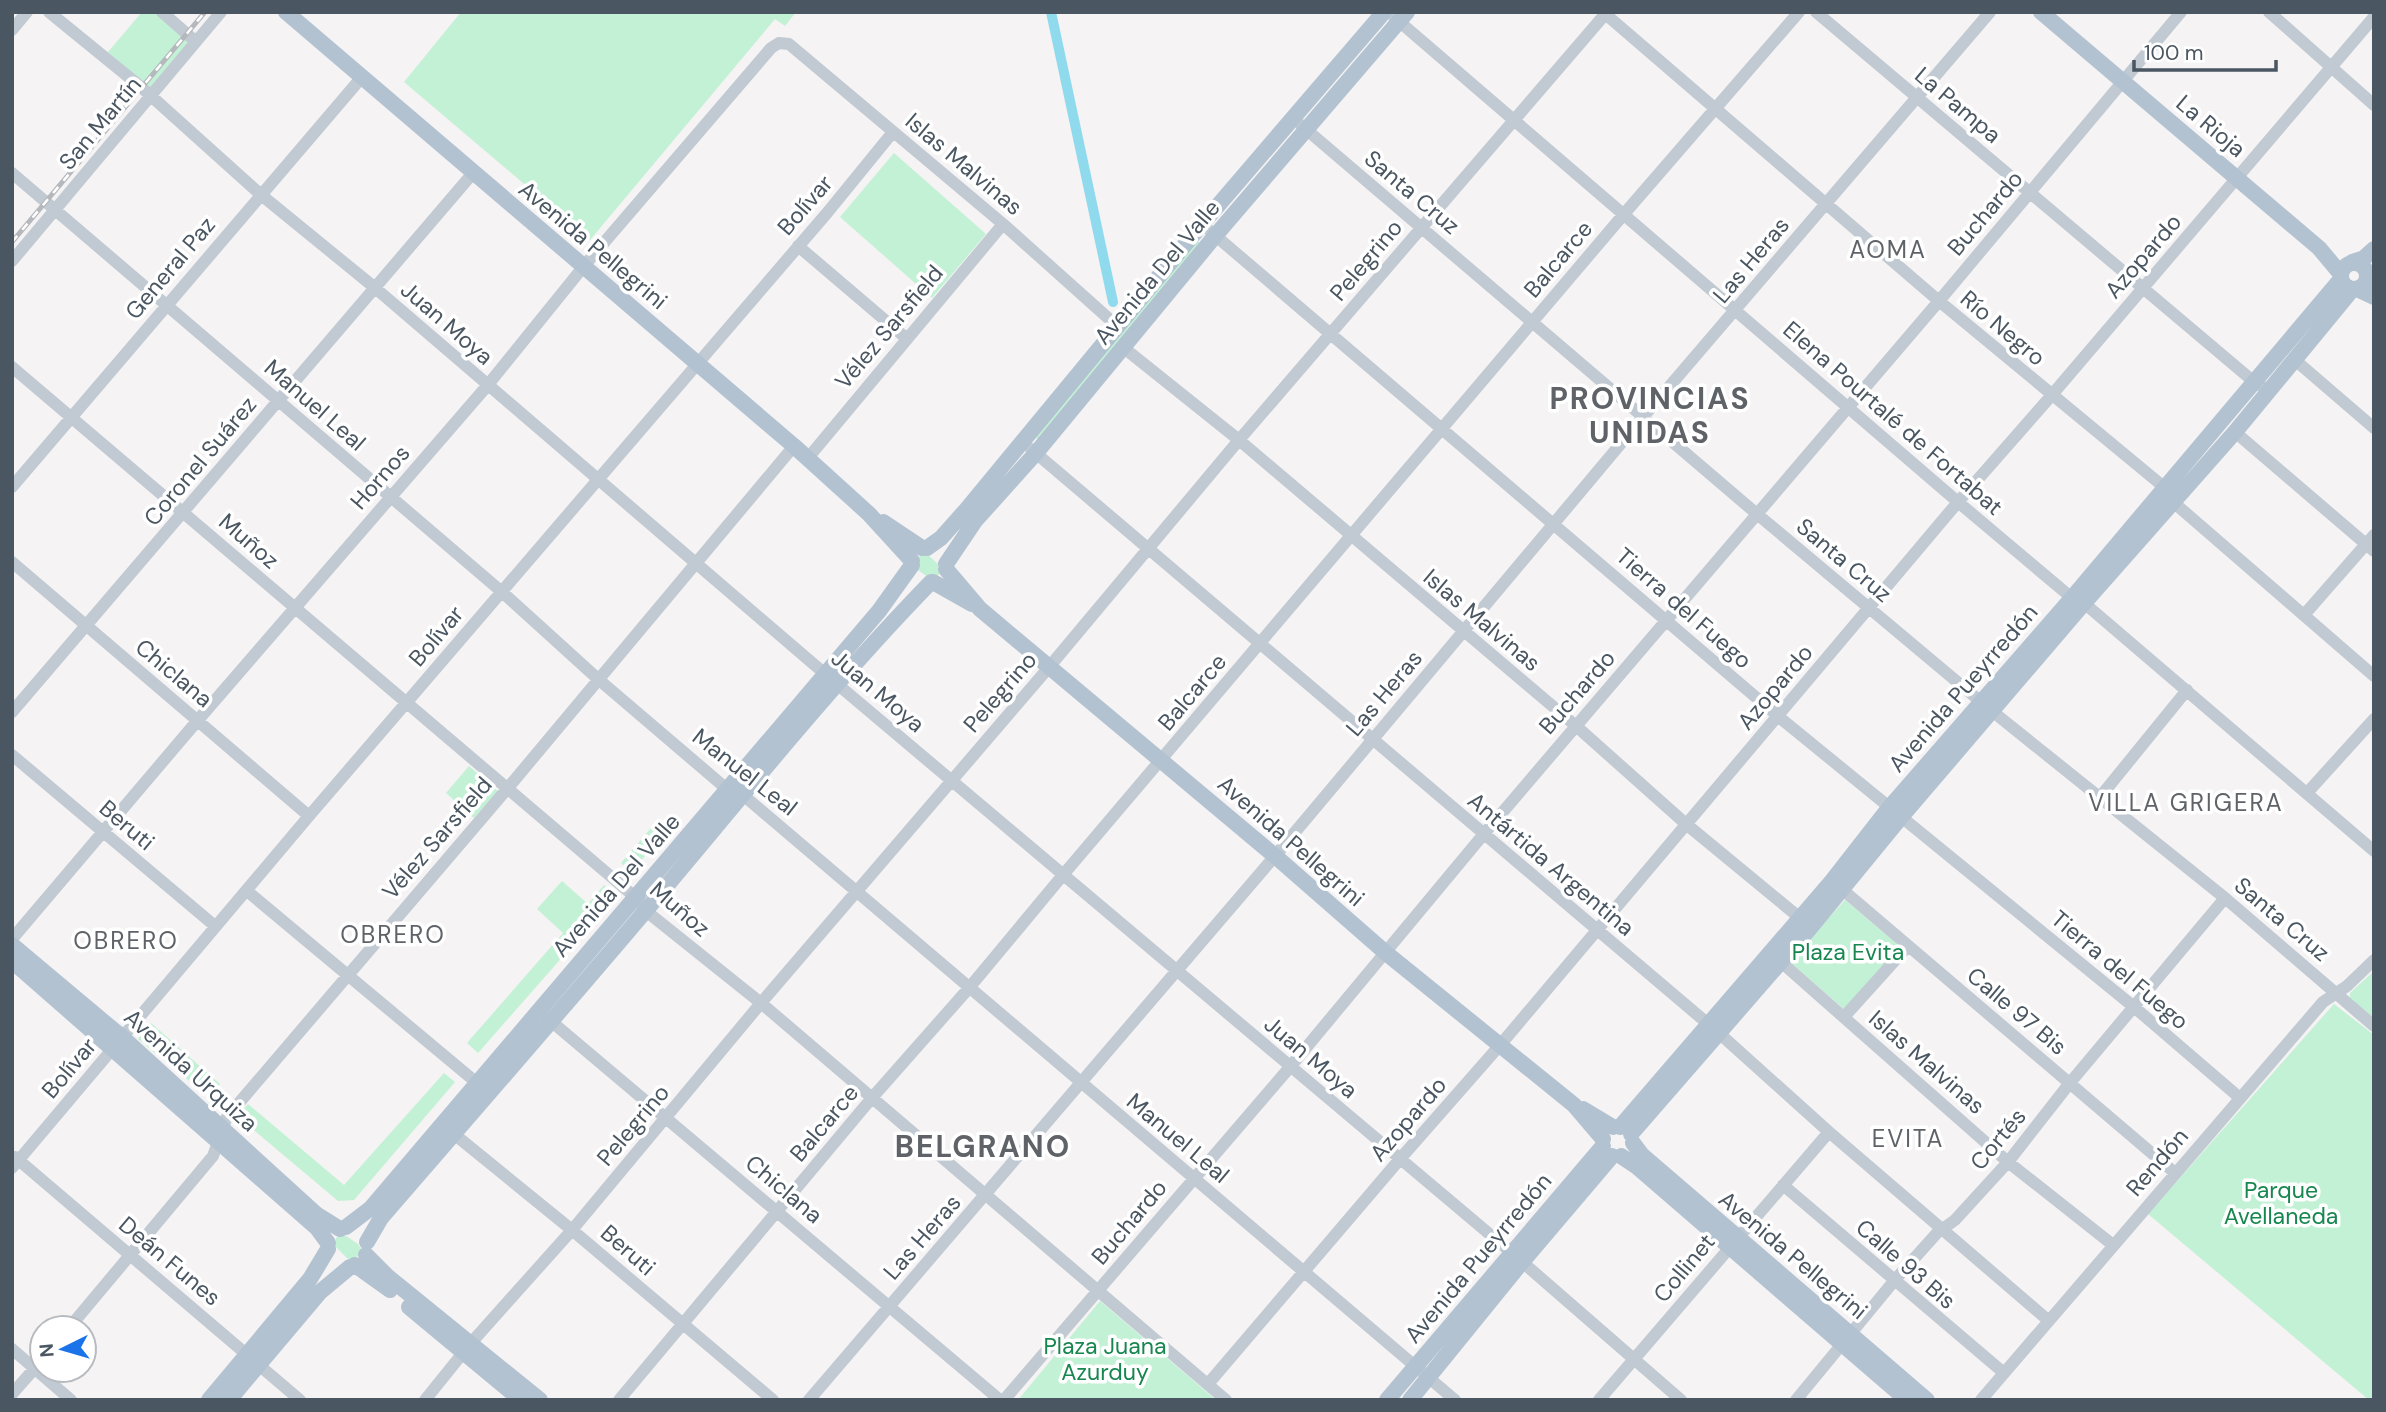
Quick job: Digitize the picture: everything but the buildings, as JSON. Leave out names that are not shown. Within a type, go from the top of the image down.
[{"type":"main road","name":"Avenida Pellegrini","points":[[286,12],[918,555]]},
{"type":"main road","name":"La Rioja","points":[[2040,12],[2319,248],[2357,275],[2374,297]]},
{"type":"main road","name":"Avenida Del Valle","points":[[946,566],[975,521],[1117,326],[1293,117],[1395,15]]},
{"type":"main road","name":"Avenida Del Valle","points":[[343,1228],[371,1208],[477,1083],[646,911],[824,673],[879,611],[918,555],[941,538],[1125,348],[1215,236],[1307,129],[1395,15]]},
{"type":"main road","name":"Avenida Pueyrredón","points":[[2168,494],[2235,432],[2295,360],[2357,275],[2364,258],[2374,249]]},
{"type":"main road","name":"Avenida Pueyrredón","points":[[1388,1400],[1517,1257],[1806,922],[1895,812],[2125,548],[2253,381],[2357,275]]},
{"type":"main road","points":[[937,553],[946,566],[943,576],[932,582],[918,575],[918,555],[937,553]]},
{"type":"main road","name":"Avenida Pellegrini","points":[[946,566],[980,608]]},
{"type":"main road","name":"Avenida Pellegrini","points":[[932,582],[980,608],[1386,953],[1617,1141],[1636,1166],[1733,1243],[1846,1339],[1927,1400]]},
{"type":"main road","name":"Avenida Del Valle","points":[[209,1400],[359,1257],[381,1217],[454,1134],[635,897],[838,684],[899,613],[932,582]]},
{"type":"main road","name":"Avenida Pueyrredón","points":[[1714,1029],[1780,962],[1806,922]]},
{"type":"main road","name":"Avenida Urquiza","points":[[12,945],[221,1135],[316,1214],[343,1228]]},
{"type":"main road","name":"Avenida Urquiza","points":[[12,961],[118,1043]]},
{"type":"main road","name":"Avenida Urquiza","points":[[221,1135],[317,1228],[328,1246]]},
{"type":"main road","points":[[343,1228],[359,1231],[359,1257],[344,1266],[333,1261],[328,1246],[334,1232],[343,1228]]},
{"type":"main road","name":"Avenida Del Valle","points":[[229,1400],[253,1359],[310,1279],[328,1246]]},
{"type":"main road","points":[[359,1257],[387,1276],[468,1348],[521,1400]]},
{"type":"main road","name":"Avenida Pueyrredón","points":[[1410,1400],[1430,1377],[1517,1257]]},
{"type":"main road","name":"Avenida Pellegrini","points":[[1846,1339],[1907,1400]]},
{"type":"main road","points":[[468,1348],[540,1400]]},
{"type":"street","points":[[12,30],[27,12]]},
{"type":"street","name":"Juan Moya","points":[[49,12],[824,673],[1517,1257],[1681,1400]]},
{"type":"street","points":[[162,12],[195,41]]},
{"type":"street","name":"San Martín","points":[[12,261],[221,12]]},
{"type":"street","name":"Balcarce","points":[[620,1400],[872,1099],[1799,12]]},
{"type":"street","name":"La Pampa","points":[[1816,12],[2253,381],[2268,390]]},
{"type":"street","name":"Las Heras","points":[[809,1400],[1275,856],[1644,416],[1990,12]]},
{"type":"street","name":"Buchardo","points":[[1002,1400],[1290,1068],[1483,835],[2182,12]]},
{"type":"street","points":[[2269,12],[2374,105]]},
{"type":"street","name":"Río Negro","points":[[1605,13],[2168,494],[2374,676]]},
{"type":"street","name":"Pelegrino","points":[[425,1400],[1605,13]]},
{"type":"street","name":"Elena Pourtalé de Fortabat","points":[[1395,15],[1958,502],[2187,690],[2374,851]]},
{"type":"street","name":"Azopardo","points":[[1208,1384],[1399,1159],[1501,1044],[1958,502],[2374,17]]},
{"type":"street","name":"Islas Malvinas","points":[[779,43],[789,44],[1003,224],[1117,326]]},
{"type":"street","name":"Hornos","points":[[12,939],[488,386],[584,266],[771,48],[779,43]]},
{"type":"street","name":"General Paz","points":[[12,487],[362,77]]},
{"type":"street","name":"Santa Cruz","points":[[1293,117],[1757,514],[1987,706],[2225,898],[2374,1026]]},
{"type":"street","name":"Bolívar","points":[[14,1161],[407,705],[893,132]]},
{"type":"street","name":"Manuel Leal","points":[[12,173],[502,592],[598,679],[857,891],[1455,1400]]},
{"type":"street","name":"Coronel Suárez","points":[[12,712],[473,173]]},
{"type":"street","name":"Tierra del Fuego","points":[[1203,223],[1779,717],[2134,1007],[2241,1098]]},
{"type":"street","name":"Vélez Sarsfield","points":[[807,458],[1003,224]]},
{"type":"street","points":[[797,246],[906,338]]},
{"type":"street","name":"Islas Malvinas","points":[[1125,348],[1239,440],[1576,726],[1686,824],[1806,922]]},
{"type":"street","points":[[2295,360],[2374,428]]},
{"type":"street","name":"Muñoz","points":[[12,367],[635,897],[646,911],[761,1003],[1226,1400]]},
{"type":"street","points":[[2235,432],[2371,543],[2304,615]]},
{"type":"street","name":"Vélez Sarsfield","points":[[81,1314],[213,1156],[227,1117],[508,789],[794,446]]},
{"type":"street","name":"Antártida Argentina","points":[[1030,448],[1714,1029],[2049,1321]]},
{"type":"street","name":"Chiclana","points":[[12,562],[309,816]]},
{"type":"street","points":[[2100,797],[2187,690]]},
{"type":"street","points":[[2307,793],[2374,719]]},
{"type":"street","name":"Beruti","points":[[12,755],[215,926]]},
{"type":"street","name":"Calle 97 Bis","points":[[1837,885],[2175,1173]]},
{"type":"street","points":[[247,891],[477,1083]]},
{"type":"street","name":"Cortés","points":[[1796,1400],[1894,1281],[2008,1161],[2225,898]]},
{"type":"street","points":[[1844,1017],[1908,946]]},
{"type":"street","name":"Rendón","points":[[1981,1400],[2323,1002],[2374,960]]},
{"type":"street","name":"Islas Malvinas","points":[[1780,962],[2008,1161],[2113,1245]]},
{"type":"street","name":"Chiclana","points":[[545,1016],[1002,1400]]},
{"type":"street","name":"Collinet","points":[[1599,1400],[1829,1132]]},
{"type":"street","name":"Beruti","points":[[454,1134],[773,1400]]},
{"type":"street","name":"Deán Funes","points":[[14,1161],[131,1255],[300,1400]]},
{"type":"street","name":"Calle 93 Bis","points":[[1783,1185],[2004,1373]]},
{"type":"street","points":[[12,1349],[28,1358]]},
{"type":"street","points":[[12,1394],[28,1376]]},
{"type":"street","points":[[56,1384],[71,1400]]},
{"type":"green space","points":[[142,12],[156,12],[190,42],[150,88],[108,52]]},
{"type":"green space","points":[[461,12],[796,12],[785,26],[775,19],[590,240],[404,82]]},
{"type":"green space","points":[[894,153],[986,234],[932,298],[840,217]]},
{"type":"green space","points":[[1197,241],[1201,244],[1039,440],[1035,437]]},
{"type":"green space","points":[[928,555],[938,564],[940,573],[937,576],[929,578],[918,570],[918,558]]},
{"type":"green space","points":[[469,766],[498,791],[474,818],[446,793]]},
{"type":"green space","points":[[651,828],[661,838],[631,872],[621,863]]},
{"type":"green space","points":[[562,881],[588,904],[604,885],[616,896],[478,1053],[467,1043],[563,933],[537,909]]},
{"type":"green space","name":"Plaza Evita","points":[[1845,900],[1897,944],[1899,949],[1846,1011],[1789,961]]},
{"type":"green space","points":[[2374,971],[2374,1018],[2350,998],[2350,993]]},
{"type":"green space","name":"Parque Avellaneda","points":[[2334,1004],[2374,1035],[2374,1400],[2369,1400],[2148,1214]]},
{"type":"green space","points":[[151,1023],[220,1084],[209,1097],[138,1039]]},
{"type":"green space","points":[[444,1073],[455,1082],[354,1200],[338,1201],[237,1116],[248,1104],[344,1185]]},
{"type":"green space","points":[[343,1234],[361,1249],[356,1259],[348,1259],[335,1246],[336,1238]]},
{"type":"green space","name":"Plaza Juana Azurduy","points":[[1100,1301],[1216,1400],[1018,1400]]},
{"type":"waterway","points":[[1051,12],[1113,302]]},
{"type":"railway","points":[[12,242],[205,12]]},
{"type":"district","name":"AOMA","points":[[1888,250]]},
{"type":"district","name":"PROVINCIAS UNIDAS","points":[[1650,416]]},
{"type":"district","name":"VILLA GRIGERA","points":[[2186,803]]},
{"type":"district","name":"OBRERO","points":[[393,935]]},
{"type":"district","name":"OBRERO","points":[[126,941]]},
{"type":"district","name":"EVITA","points":[[1908,1139]]},
{"type":"district","name":"BELGRANO","points":[[983,1147]]}]
